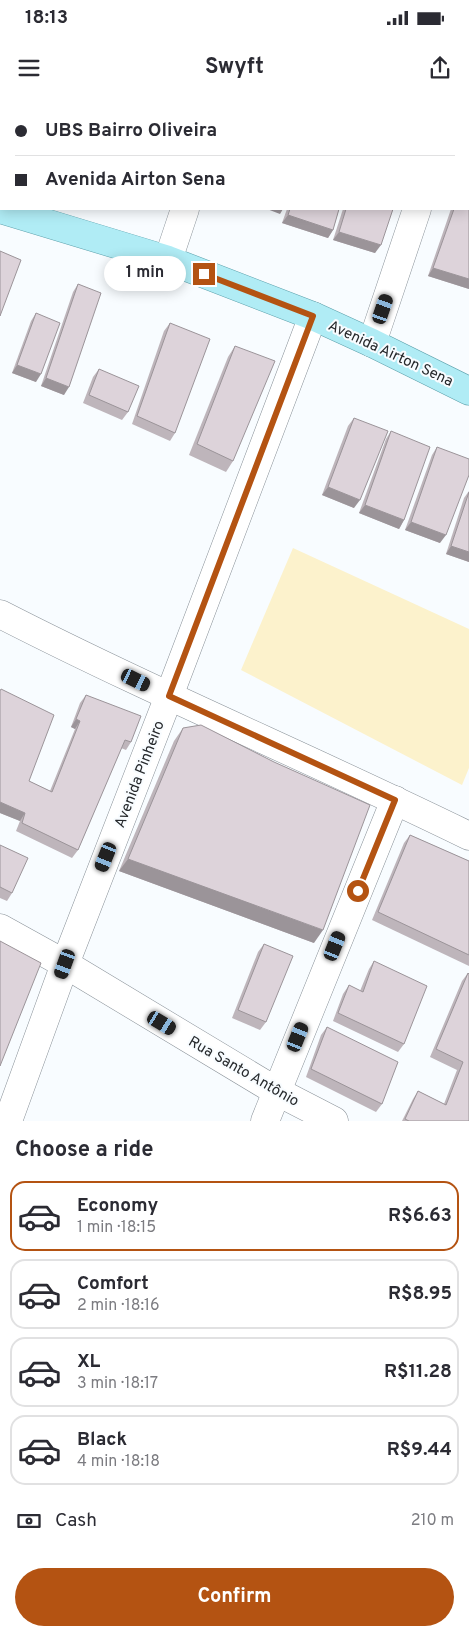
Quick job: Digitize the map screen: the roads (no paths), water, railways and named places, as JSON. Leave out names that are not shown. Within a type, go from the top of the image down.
[{"type":"main road","name":"Avenida Airton Sena","points":[[6,210],[168,260],[313,316],[469,391]]},
{"type":"street","points":[[168,260],[185,210]]},
{"type":"street","points":[[372,343],[417,210]]},
{"type":"street","name":"Avenida Pinheiro","points":[[8,1121],[65,964],[313,316]]},
{"type":"street","points":[[1,617],[469,836]]},
{"type":"street","points":[[265,1121],[395,800]]},
{"type":"street","name":"Rua Santo Antônio","points":[[0,928],[65,964],[276,1091],[334,1121]]}]
